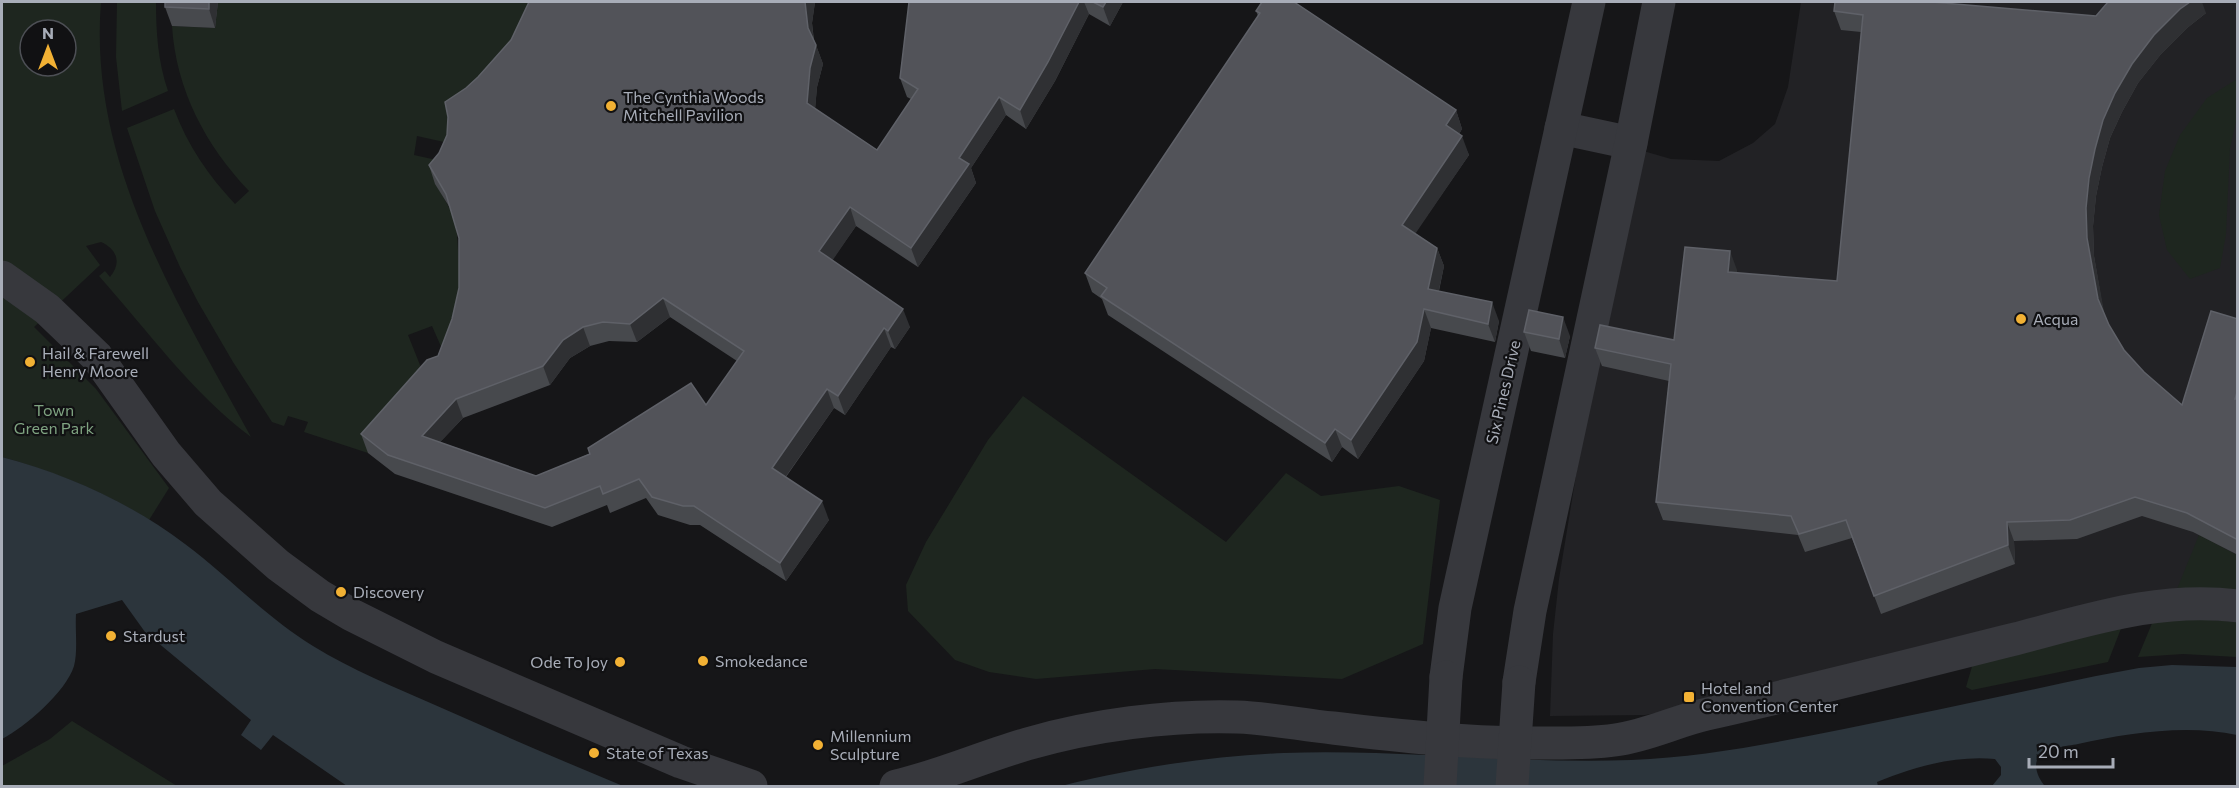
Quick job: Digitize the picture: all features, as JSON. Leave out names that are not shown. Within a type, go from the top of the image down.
[{"type":"street","name":"Six Pines Drive","points":[[1440,786],[1446,677],[1455,608],[1589,2]]},
{"type":"street","points":[[1512,786],[1519,682],[1530,610],[1659,2]]},
{"type":"street","points":[[1561,128],[1631,142]]},
{"type":"street","points":[[2,277],[47,309],[97,357],[166,454],[208,503],[278,565],[320,597],[436,657],[681,762],[751,786]]},
{"type":"street","points":[[896,786],[920,781],[1025,745],[1070,733],[1140,722],[1238,717],[1469,742],[1561,743],[1630,738],[1701,716],[2133,608],[2172,604],[2238,606]]},
{"type":"shaded area","points":[[1801,2],[2237,2],[2237,598],[1764,694],[1645,715],[1550,716],[1553,634],[1559,579],[1591,384],[1640,150],[1671,159],[1719,161],[1753,143],[1775,124],[1788,87]]},
{"type":"shaded area","points":[[2,457],[74,481],[143,516],[185,544],[296,635],[343,663],[404,692],[623,786],[347,786],[273,735],[261,750],[241,735],[251,720],[145,632],[122,600],[76,614],[76,654],[70,676],[44,708],[2,739]]},
{"type":"shaded area","points":[[2172,665],[2237,667],[2237,735],[2198,730],[2157,731],[2116,736],[2057,748],[2047,751],[2037,760],[2037,772],[2045,786],[1992,786],[2001,775],[2001,767],[1995,759],[1980,758],[1920,767],[1877,782],[1878,786],[1061,786],[1171,764],[1284,753],[1371,753],[1588,761],[1685,756],[1791,739],[2096,676]]},
{"type":"green space","name":"Town Green Park","points":[[2,2],[101,2],[101,61],[109,118],[123,174],[143,229],[168,282],[251,437],[209,401],[171,361],[99,276],[105,271],[110,277],[117,262],[111,248],[101,242],[86,246],[100,265],[34,327],[96,389],[169,488],[149,520],[114,500],[40,469],[2,457]]},
{"type":"green space","points":[[117,2],[156,2],[158,47],[168,91],[122,111],[116,57]]},
{"type":"green space","points":[[218,2],[542,2],[454,132],[444,142],[417,136],[414,155],[441,161],[436,184],[456,220],[463,324],[443,351],[432,326],[408,335],[428,385],[368,453],[304,432],[308,422],[288,416],[284,426],[272,422],[233,362],[180,267],[155,211],[127,128],[174,109],[200,160],[235,204],[249,191],[219,155],[196,116],[180,72],[175,50],[172,26],[215,28]]},
{"type":"green space","points":[[2237,79],[2237,117],[2230,148],[2226,234],[2220,268],[2190,279],[2167,250],[2159,215],[2165,171],[2180,135],[2207,98]]},
{"type":"green space","points":[[1023,396],[1226,542],[1286,473],[1321,496],[1399,486],[1440,500],[1423,644],[1342,679],[1155,669],[1036,679],[989,672],[955,660],[908,611],[906,585],[926,542],[988,440]]},
{"type":"green space","points":[[2199,535],[2237,555],[2237,592],[2177,589]]},
{"type":"green space","points":[[2182,618],[2237,622],[2237,657],[2183,654],[2138,657],[2153,621]]},
{"type":"green space","points":[[2122,626],[2108,662],[1972,690],[1966,687],[1973,663]]},
{"type":"green space","points":[[72,721],[177,786],[2,786],[2,766],[50,739]]},
{"type":"building","points":[[165,2],[209,2],[209,9],[165,7]]},
{"type":"building","points":[[529,2],[805,2],[808,28],[816,45],[810,68],[807,103],[877,150],[918,89],[900,78],[909,2],[1079,2],[1020,110],[999,97],[959,158],[969,164],[911,248],[850,207],[819,251],[903,309],[888,331],[884,328],[838,396],[827,389],[772,468],[822,501],[780,563],[694,506],[683,506],[652,497],[639,479],[603,494],[600,486],[545,508],[388,455],[361,434],[427,360],[438,356],[452,319],[459,288],[459,238],[446,194],[429,165],[439,153],[447,135],[448,117],[445,102],[478,77],[511,40]],"holes":[[[663,298],[744,351],[706,405],[691,383],[588,448],[590,454],[536,476],[422,436],[456,399],[543,366],[563,340],[583,327],[603,322],[630,324]]]},
{"type":"building","points":[[1093,2],[1106,2],[1103,7]]},
{"type":"building","points":[[1262,2],[1294,2],[1456,110],[1446,125],[1462,136],[1402,225],[1437,248],[1428,289],[1492,302],[1488,324],[1424,309],[1417,342],[1351,440],[1335,429],[1325,443],[1101,296],[1107,288],[1085,273],[1260,13],[1256,11]]},
{"type":"building","points":[[1835,2],[1932,2],[2096,16],[2108,2],[2190,2],[2154,35],[2132,64],[2103,120],[2089,178],[2086,208],[2087,238],[2098,299],[2109,325],[2124,350],[2144,372],[2182,405],[2211,311],[2238,319],[2238,389],[2235,399],[2238,399],[2238,540],[2187,513],[2135,497],[2070,520],[2007,522],[2008,545],[1874,596],[1846,520],[1799,534],[1791,516],[1656,502],[1671,364],[1595,348],[1600,325],[1674,340],[1685,247],[1730,251],[1728,272],[1837,281],[1863,15],[1834,11]]},
{"type":"building","points":[[1529,310],[1563,317],[1559,339],[1524,332]]},
{"type":"place","name":"The Cynthia Woods Mitchell Pavilion","points":[[611,106]]},
{"type":"place","name":"Acqua","points":[[2021,319]]},
{"type":"place","name":"Hail & Farewell Henry Moore","points":[[30,362]]},
{"type":"place","name":"Discovery","points":[[341,592]]},
{"type":"place","name":"Stardust","points":[[111,636]]},
{"type":"place","name":"Smokedance","points":[[703,661]]},
{"type":"place","name":"Ode To Joy","points":[[620,662]]},
{"type":"place","name":"Hotel and Convention Center","points":[[1689,697]]},
{"type":"place","name":"Millennium Sculpture","points":[[818,745]]},
{"type":"place","name":"State of Texas","points":[[594,753]]}]
